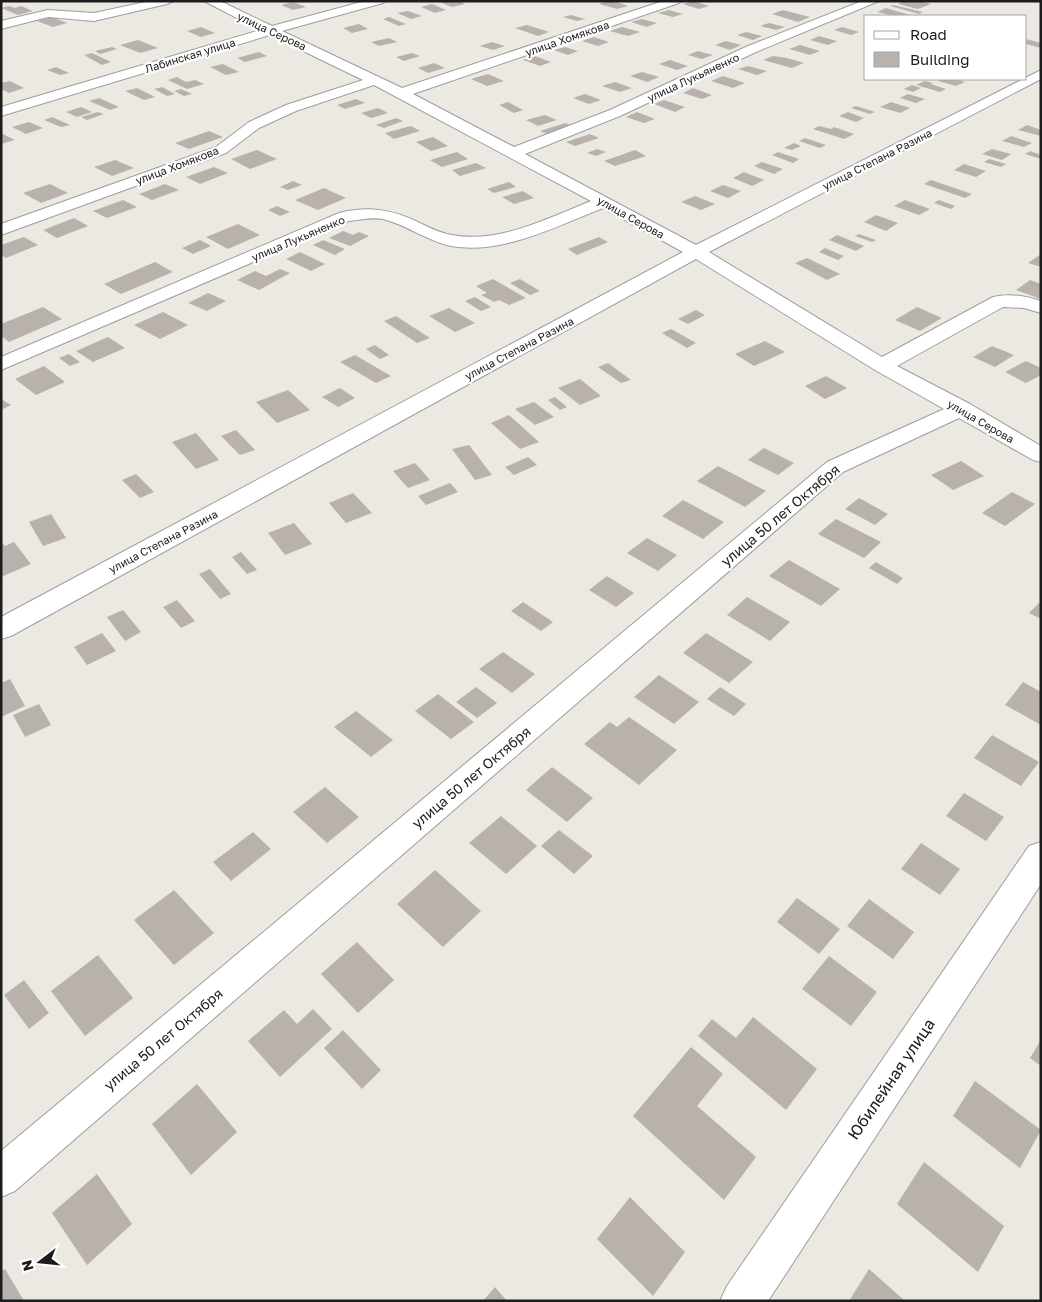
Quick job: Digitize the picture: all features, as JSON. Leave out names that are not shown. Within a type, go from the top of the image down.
[{"type":"street","points":[[1,25],[43,14],[55,13],[94,17],[167,1]]},
{"type":"street","name":"улица Серова","points":[[210,1],[376,80],[696,252],[882,366],[962,409],[1041,455]]},
{"type":"street","name":"Лабинская улица","points":[[1,112],[272,30],[379,1]]},
{"type":"street","name":"улица Хомякова","points":[[401,93],[675,1]]},
{"type":"street","name":"улица Лукьяненко","points":[[513,153],[615,113],[752,50],[873,1]]},
{"type":"street","name":"улица Степана Разина","points":[[1,629],[696,252],[1041,74]]},
{"type":"street","name":"улица Хомякова","points":[[1,230],[221,150],[254,125],[291,108],[376,80]]},
{"type":"street","name":"улица Лукьяненко","points":[[1,364],[345,217],[370,213],[389,216],[420,230],[453,241],[481,242],[506,237],[604,202]]},
{"type":"street","points":[[882,366],[1000,301],[1026,302],[1041,307]]},
{"type":"street","name":"улица 50 лет Октября","points":[[1,1177],[835,467],[962,409]]},
{"type":"street","name":"Юбилейная улица","points":[[742,1301],[1041,856]]},
{"type":"building","points":[[459,1],[465,4],[452,7],[440,2]]},
{"type":"building","points":[[608,1],[628,6],[617,9],[599,4]]},
{"type":"building","points":[[694,1],[709,6],[699,9],[683,4]]},
{"type":"building","points":[[905,1],[921,1],[931,4],[918,9],[898,4]]},
{"type":"building","points":[[293,2],[306,7],[293,10],[281,5]]},
{"type":"building","points":[[432,4],[446,10],[435,13],[421,7]]},
{"type":"building","points":[[893,5],[923,12],[919,14],[890,6]]},
{"type":"building","points":[[9,6],[15,8],[21,6],[33,11],[18,15],[1,8]]},
{"type":"building","points":[[886,8],[910,15],[890,15],[877,12]]},
{"type":"building","points":[[669,10],[683,14],[673,17],[658,13]]},
{"type":"building","points":[[783,10],[810,17],[798,22],[772,14]]},
{"type":"building","points":[[408,11],[422,16],[411,19],[397,13]]},
{"type":"building","points":[[571,15],[585,19],[577,21],[563,17]]},
{"type":"building","points":[[52,17],[67,23],[53,27],[37,21]]},
{"type":"building","points":[[389,17],[406,24],[399,26],[383,19]]},
{"type":"building","points":[[642,19],[657,23],[647,27],[631,22]]},
{"type":"building","points":[[769,23],[785,27],[776,30],[760,26]]},
{"type":"building","points":[[359,24],[368,29],[352,33],[343,28]]},
{"type":"building","points":[[527,25],[549,32],[538,36],[515,28]]},
{"type":"building","points":[[201,27],[215,33],[201,37],[187,31]]},
{"type":"building","points":[[622,27],[640,32],[628,36],[610,31]]},
{"type":"building","points":[[842,27],[859,32],[851,35],[834,30]]},
{"type":"building","points":[[746,32],[762,36],[753,40],[737,35]]},
{"type":"building","points":[[819,36],[837,41],[828,45],[810,40]]},
{"type":"building","points":[[594,37],[609,42],[598,46],[582,41]]},
{"type":"building","points":[[389,38],[397,42],[379,46],[371,42]]},
{"type":"building","points":[[1027,39],[1041,43],[1041,48],[1027,44]]},
{"type":"building","points":[[138,40],[158,48],[140,53],[120,45]]},
{"type":"building","points":[[726,41],[741,45],[730,50],[715,45]]},
{"type":"building","points":[[492,42],[505,46],[493,50],[480,46]]},
{"type":"building","points":[[800,45],[820,51],[810,55],[789,49]]},
{"type":"building","points":[[112,47],[117,49],[100,54],[95,51]]},
{"type":"building","points":[[565,47],[578,51],[568,55],[554,50]]},
{"type":"building","points":[[698,51],[713,55],[702,59],[688,55]]},
{"type":"building","points":[[259,52],[267,56],[245,62],[237,58]]},
{"type":"building","points":[[92,53],[111,62],[102,65],[84,55]]},
{"type":"building","points":[[412,53],[420,56],[404,61],[396,57]]},
{"type":"building","points":[[535,56],[551,62],[540,66],[523,60]]},
{"type":"building","points":[[773,56],[804,63],[792,68],[763,60]]},
{"type":"building","points":[[670,60],[688,66],[677,70],[659,64]]},
{"type":"building","points":[[434,63],[445,68],[428,73],[418,68]]},
{"type":"building","points":[[223,64],[239,72],[226,75],[210,67]]},
{"type":"building","points":[[748,66],[767,71],[757,75],[738,69]]},
{"type":"building","points":[[56,67],[69,73],[60,75],[47,70]]},
{"type":"building","points":[[642,72],[659,77],[647,82],[630,76]]},
{"type":"building","points":[[488,74],[504,81],[487,86],[471,79]]},
{"type":"building","points":[[723,76],[745,83],[733,88],[711,81]]},
{"type":"building","points":[[177,77],[186,82],[195,80],[204,84],[187,89],[168,80]]},
{"type":"building","points":[[958,80],[965,82],[956,86],[938,81]]},
{"type":"building","points":[[10,81],[24,88],[9,93],[1,89],[1,83]]},
{"type":"building","points":[[925,81],[946,89],[940,92],[916,85]]},
{"type":"building","points":[[615,82],[632,88],[620,92],[602,86]]},
{"type":"building","points":[[912,85],[921,88],[913,92],[904,89]]},
{"type":"building","points":[[162,87],[175,94],[167,96],[154,89]]},
{"type":"building","points":[[137,88],[155,97],[144,100],[125,91]]},
{"type":"building","points":[[693,88],[712,95],[702,99],[683,93]]},
{"type":"building","points":[[181,89],[192,94],[184,96],[174,91]]},
{"type":"building","points":[[585,94],[601,100],[589,104],[573,98]]},
{"type":"building","points":[[908,94],[925,99],[916,103],[900,98]]},
{"type":"building","points":[[99,98],[119,107],[110,110],[89,101]]},
{"type":"building","points":[[356,99],[365,103],[345,109],[337,105]]},
{"type":"building","points":[[664,100],[685,107],[675,112],[654,104]]},
{"type":"building","points":[[508,102],[523,110],[514,113],[499,105]]},
{"type":"building","points":[[891,102],[910,108],[900,113],[880,107]]},
{"type":"building","points":[[856,106],[875,112],[870,114],[851,108]]},
{"type":"building","points":[[81,107],[92,112],[77,117],[66,112]]},
{"type":"building","points":[[378,108],[388,113],[371,118],[361,113]]},
{"type":"building","points":[[98,112],[104,114],[87,120],[81,117]]},
{"type":"building","points":[[637,112],[655,119],[644,123],[626,117]]},
{"type":"building","points":[[848,112],[864,118],[856,122],[839,116]]},
{"type":"building","points":[[545,115],[557,120],[538,126],[526,120]]},
{"type":"building","points":[[52,117],[70,125],[61,127],[44,120]]},
{"type":"building","points":[[396,118],[403,121],[384,128],[376,125]]},
{"type":"building","points":[[29,122],[43,128],[26,134],[12,127]]},
{"type":"building","points":[[565,123],[573,126],[547,134],[540,131]]},
{"type":"building","points":[[1027,125],[1041,130],[1041,136],[1018,130]]},
{"type":"building","points":[[411,126],[420,131],[394,139],[385,133]]},
{"type":"building","points":[[819,126],[831,129],[834,127],[854,134],[844,139],[813,129]]},
{"type":"building","points":[[209,131],[223,137],[189,149],[175,143]]},
{"type":"building","points":[[1,133],[15,140],[1,144]]},
{"type":"building","points":[[590,134],[599,138],[575,146],[566,142]]},
{"type":"building","points":[[1011,136],[1032,143],[1024,147],[1002,141]]},
{"type":"building","points":[[433,137],[448,146],[431,151],[416,142]]},
{"type":"building","points":[[805,138],[826,145],[820,148],[799,141]]},
{"type":"building","points":[[794,143],[801,146],[792,150],[784,148]]},
{"type":"building","points":[[597,149],[606,152],[596,156],[587,153]]},
{"type":"building","points":[[992,149],[1011,154],[1002,160],[982,154]]},
{"type":"building","points":[[257,150],[277,159],[250,169],[231,159]]},
{"type":"building","points":[[635,150],[646,156],[615,166],[604,161]]},
{"type":"building","points":[[1030,151],[1041,155],[1041,159],[1025,154]]},
{"type":"building","points":[[457,152],[468,159],[442,167],[430,160]]},
{"type":"building","points":[[778,152],[799,159],[793,163],[772,155]]},
{"type":"building","points":[[989,159],[1006,164],[1001,167],[984,162]]},
{"type":"building","points":[[115,160],[134,168],[112,176],[94,167]]},
{"type":"building","points":[[762,162],[783,169],[774,174],[754,166]]},
{"type":"building","points":[[476,163],[486,168],[460,176],[452,170]]},
{"type":"building","points":[[964,164],[986,171],[976,177],[954,170]]},
{"type":"building","points":[[214,167],[228,173],[200,184],[186,177]]},
{"type":"building","points":[[744,172],[764,180],[752,186],[733,178]]},
{"type":"building","points":[[931,180],[972,194],[965,198],[924,184]]},
{"type":"building","points":[[293,181],[302,185],[288,190],[280,187]]},
{"type":"building","points":[[509,182],[516,187],[494,193],[487,189]]},
{"type":"building","points":[[50,184],[68,193],[41,203],[23,193]]},
{"type":"building","points":[[165,184],[179,190],[152,200],[139,194]]},
{"type":"building","points":[[723,185],[741,191],[728,198],[710,191]]},
{"type":"building","points":[[324,188],[346,198],[318,210],[295,200]]},
{"type":"building","points":[[523,191],[534,198],[514,204],[502,197]]},
{"type":"building","points":[[695,196],[715,204],[701,210],[681,202]]},
{"type":"building","points":[[123,200],[137,207],[107,218],[93,211]]},
{"type":"building","points":[[905,200],[930,209],[919,215],[894,206]]},
{"type":"building","points":[[939,200],[955,206],[951,209],[934,203]]},
{"type":"building","points":[[277,206],[290,212],[280,216],[268,210]]},
{"type":"building","points":[[876,215],[898,223],[886,231],[864,222]]},
{"type":"building","points":[[74,218],[88,226],[57,238],[43,230]]},
{"type":"building","points":[[238,224],[260,235],[228,249],[206,237]]},
{"type":"building","points":[[343,231],[353,235],[359,232],[369,236],[350,246],[329,238]]},
{"type":"building","points":[[859,234],[876,240],[872,242],[855,236]]},
{"type":"building","points":[[837,235],[864,246],[856,251],[829,240]]},
{"type":"building","points":[[24,237],[38,245],[6,258],[1,255],[1,245]]},
{"type":"building","points":[[599,237],[608,242],[577,255],[568,249]]},
{"type":"building","points":[[200,240],[211,246],[193,254],[182,248]]},
{"type":"building","points":[[323,240],[345,249],[335,255],[313,245]]},
{"type":"building","points":[[825,248],[844,256],[838,260],[819,252]]},
{"type":"building","points":[[300,252],[325,264],[311,271],[286,259]]},
{"type":"building","points":[[1041,254],[1041,267],[1028,263]]},
{"type":"building","points":[[807,258],[840,274],[827,280],[795,263]]},
{"type":"building","points":[[155,262],[173,272],[121,294],[104,284]]},
{"type":"building","points":[[280,269],[290,273],[259,290],[237,280],[255,271],[266,276]]},
{"type":"building","points":[[493,279],[526,298],[509,305],[499,300],[494,302],[481,295],[487,293],[476,286]]},
{"type":"building","points":[[520,279],[540,291],[530,295],[510,283]]},
{"type":"building","points":[[1030,280],[1041,284],[1041,299],[1016,290]]},
{"type":"building","points":[[208,293],[226,301],[207,311],[188,303]]},
{"type":"building","points":[[475,297],[491,307],[481,311],[465,301]]},
{"type":"building","points":[[43,307],[62,319],[9,342],[1,336],[1,324]]},
{"type":"building","points":[[917,307],[942,318],[920,331],[895,320]]},
{"type":"building","points":[[449,308],[475,323],[455,332],[429,316]]},
{"type":"building","points":[[696,310],[705,315],[688,324],[678,319]]},
{"type":"building","points":[[163,312],[188,325],[160,339],[134,325]]},
{"type":"building","points":[[396,316],[430,338],[417,343],[384,321]]},
{"type":"building","points":[[671,329],[696,343],[687,348],[662,333]]},
{"type":"building","points":[[108,337],[125,348],[93,362],[76,351]]},
{"type":"building","points":[[765,341],[785,352],[754,366],[735,354]]},
{"type":"building","points":[[375,345],[389,355],[380,359],[366,349]]},
{"type":"building","points":[[992,346],[1014,355],[995,367],[973,357]]},
{"type":"building","points":[[69,354],[80,362],[70,366],[59,358]]},
{"type":"building","points":[[355,355],[391,376],[376,383],[340,362]]},
{"type":"building","points":[[1026,361],[1041,368],[1041,375],[1026,383],[1005,372]]},
{"type":"building","points":[[608,363],[631,380],[621,383],[598,367]]},
{"type":"building","points":[[44,366],[65,382],[36,395],[15,379]]},
{"type":"building","points":[[826,376],[847,388],[825,399],[805,386]]},
{"type":"building","points":[[580,379],[601,396],[580,405],[558,388]]},
{"type":"building","points":[[340,388],[355,398],[338,407],[322,397]]},
{"type":"building","points":[[288,390],[310,410],[277,423],[256,402]]},
{"type":"building","points":[[555,397],[567,407],[560,410],[548,400]]},
{"type":"building","points":[[1,399],[11,405],[1,410]]},
{"type":"building","points":[[534,402],[554,417],[535,425],[515,409]]},
{"type":"building","points":[[509,415],[539,442],[520,449],[491,423]]},
{"type":"building","points":[[236,430],[255,450],[240,455],[221,436]]},
{"type":"building","points":[[196,433],[219,460],[196,469],[172,442]]},
{"type":"building","points":[[469,445],[492,475],[475,480],[452,449]]},
{"type":"building","points":[[764,448],[794,463],[778,475],[748,460]]},
{"type":"building","points":[[528,457],[537,465],[514,475],[505,467]]},
{"type":"building","points":[[961,461],[984,476],[953,490],[931,475]]},
{"type":"building","points":[[415,463],[430,480],[408,488],[393,471]]},
{"type":"building","points":[[718,466],[766,491],[745,507],[697,481]]},
{"type":"building","points":[[136,474],[154,492],[140,498],[122,480]]},
{"type":"building","points":[[450,483],[458,492],[426,505],[418,496]]},
{"type":"building","points":[[1012,492],[1035,504],[1005,526],[982,513]]},
{"type":"building","points":[[353,493],[372,513],[346,523],[329,503]]},
{"type":"building","points":[[859,498],[888,514],[875,525],[845,509]]},
{"type":"building","points":[[683,500],[724,522],[703,539],[662,516]]},
{"type":"building","points":[[51,514],[66,538],[43,546],[29,522]]},
{"type":"building","points":[[836,519],[881,542],[864,558],[818,534]]},
{"type":"building","points":[[294,523],[312,544],[285,555],[268,533]]},
{"type":"building","points":[[647,538],[677,555],[658,571],[627,553]]},
{"type":"building","points":[[1,541],[5,546],[14,542],[31,564],[1,577]]},
{"type":"building","points":[[241,552],[257,570],[247,574],[232,557]]},
{"type":"building","points":[[789,560],[840,589],[821,606],[769,576]]},
{"type":"building","points":[[876,562],[903,578],[897,584],[869,568]]},
{"type":"building","points":[[210,569],[231,594],[220,599],[199,574]]},
{"type":"building","points":[[607,576],[634,593],[616,607],[589,590]]},
{"type":"building","points":[[747,597],[790,622],[770,641],[727,615]]},
{"type":"building","points":[[177,600],[195,621],[181,628],[163,607]]},
{"type":"building","points":[[523,602],[553,622],[541,631],[511,611]]},
{"type":"building","points":[[1039,603],[1041,604],[1041,619],[1029,613]]},
{"type":"building","points":[[123,610],[141,632],[125,641],[107,617]]},
{"type":"building","points":[[102,633],[116,651],[87,665],[74,647]]},
{"type":"building","points":[[706,633],[753,662],[729,683],[683,653]]},
{"type":"building","points":[[503,652],[535,674],[512,693],[479,669]]},
{"type":"building","points":[[659,675],[699,702],[674,724],[634,697]]},
{"type":"building","points":[[10,679],[25,706],[1,717],[1,683]]},
{"type":"building","points":[[1023,682],[1041,692],[1041,725],[1005,705]]},
{"type":"building","points":[[476,687],[497,703],[477,718],[456,702]]},
{"type":"building","points":[[720,687],[746,704],[734,716],[707,699]]},
{"type":"building","points":[[438,694],[474,722],[451,739],[415,711]]},
{"type":"building","points":[[39,704],[51,725],[25,737],[13,715]]},
{"type":"building","points":[[356,711],[393,740],[371,757],[334,727]]},
{"type":"building","points":[[629,717],[677,750],[639,785],[584,744],[610,722],[617,727]]},
{"type":"building","points":[[992,735],[1039,762],[1021,786],[974,758]]},
{"type":"building","points":[[552,767],[593,798],[567,822],[526,790]]},
{"type":"building","points":[[325,787],[359,817],[327,843],[293,812]]},
{"type":"building","points":[[964,793],[1004,817],[986,841],[946,816]]},
{"type":"building","points":[[501,816],[537,846],[506,874],[469,843]]},
{"type":"building","points":[[559,830],[593,856],[574,874],[541,846]]},
{"type":"building","points":[[253,832],[271,849],[231,881],[213,862]]},
{"type":"building","points":[[921,843],[960,869],[940,895],[901,869]]},
{"type":"building","points":[[435,870],[481,911],[443,947],[397,904]]},
{"type":"building","points":[[174,890],[214,933],[174,965],[134,920]]},
{"type":"building","points":[[797,898],[840,929],[819,954],[777,922]]},
{"type":"building","points":[[869,899],[914,932],[893,959],[847,926]]},
{"type":"building","points":[[357,942],[394,980],[358,1013],[321,974]]},
{"type":"building","points":[[98,955],[133,998],[85,1036],[51,991]]},
{"type":"building","points":[[829,956],[877,992],[851,1026],[802,989]]},
{"type":"building","points":[[24,980],[49,1013],[29,1029],[4,995]]},
{"type":"building","points":[[313,1009],[332,1029],[280,1077],[248,1041],[284,1010],[297,1024]]},
{"type":"building","points":[[753,1017],[817,1069],[786,1110],[698,1036],[712,1019],[736,1038]]},
{"type":"building","points":[[343,1030],[381,1070],[362,1089],[324,1048]]},
{"type":"building","points":[[1041,1040],[1041,1066],[1030,1058]]},
{"type":"building","points":[[691,1047],[723,1074],[697,1106],[756,1157],[724,1200],[633,1116]]},
{"type":"building","points":[[975,1081],[1041,1130],[1020,1168],[953,1116]]},
{"type":"building","points":[[197,1084],[237,1132],[191,1175],[152,1124]]},
{"type":"building","points":[[924,1162],[1004,1226],[978,1272],[897,1204]]},
{"type":"building","points":[[97,1174],[132,1224],[87,1265],[52,1213]]},
{"type":"building","points":[[630,1197],[685,1252],[653,1296],[597,1239]]},
{"type":"building","points":[[5,1269],[24,1301],[1,1301],[1,1272]]},
{"type":"building","points":[[869,1269],[905,1301],[849,1301]]},
{"type":"building","points":[[495,1287],[507,1301],[483,1301]]}]
